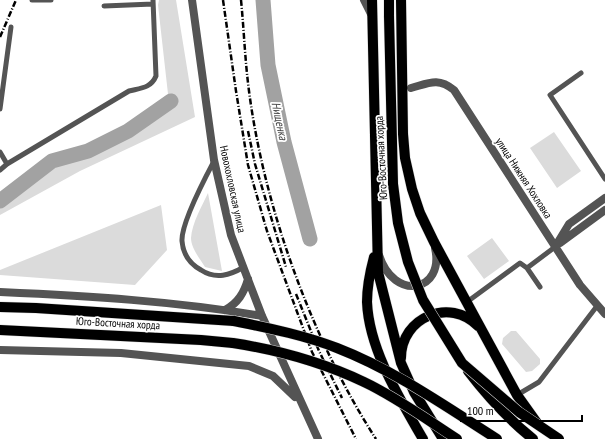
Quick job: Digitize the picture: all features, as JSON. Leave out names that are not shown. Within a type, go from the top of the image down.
[{"type":"main road","name":"Юго-Восточная хорда","points":[[372,0],[376,245],[378,272],[401,363],[414,392],[443,439]]},
{"type":"main road","name":"Юго-Восточная хорда","points":[[389,0],[393,184],[398,223],[408,262],[423,300],[462,363],[484,393],[510,421],[533,439]]},
{"type":"main road","points":[[401,0],[403,134],[405,158],[412,189],[420,213],[434,242],[517,395],[540,426],[553,439]]},
{"type":"main road","points":[[376,245],[369,279],[367,302],[371,326],[391,384],[423,439]]},
{"type":"main road","name":"Юго-Восточная хорда","points":[[0,308],[36,308],[226,320],[263,326],[336,348],[372,364],[407,382],[497,439]]},
{"type":"main road","points":[[401,363],[401,350],[410,330],[421,320],[434,313],[453,312],[464,315],[473,320],[482,330]]},
{"type":"main road","name":"Юго-Восточная хорда","points":[[0,330],[201,340],[269,349],[331,368],[364,382],[398,400],[457,439]]},
{"type":"main road","points":[[462,363],[519,412],[559,439]]},
{"type":"street","name":"Новохохловская улица","points":[[192,0],[214,160],[231,235],[262,316],[300,404],[318,439]]},
{"type":"street","points":[[364,0],[370,11],[372,23]]},
{"type":"street","name":"улица Нижняя Хохловка","points":[[411,88],[435,81],[446,83],[454,90],[580,285],[605,314]]},
{"type":"street","points":[[555,247],[569,224],[605,198]]},
{"type":"street","points":[[555,247],[605,210]]},
{"type":"street","points":[[376,245],[382,263],[394,280],[403,286],[411,286],[425,282],[434,271],[437,256],[434,242]]},
{"type":"street","points":[[225,310],[234,305],[240,297],[248,279]]},
{"type":"street","points":[[0,292],[116,297],[262,316]]},
{"type":"street","points":[[0,350],[121,354],[249,366],[273,376],[282,382],[300,404]]},
{"type":"lane","points":[[32,0],[51,0]]},
{"type":"lane","points":[[0,170],[7,164],[129,91],[148,86],[153,82],[156,76],[153,2],[104,6]]},
{"type":"lane","points":[[0,109],[11,27]]},
{"type":"lane","points":[[581,73],[550,95],[605,179]]},
{"type":"lane","points":[[0,152],[7,164]]},
{"type":"lane","points":[[214,160],[201,187],[186,225],[182,239],[184,251],[189,261],[206,273],[215,276],[230,275],[244,268]]},
{"type":"lane","points":[[527,268],[555,247]]},
{"type":"lane","points":[[471,299],[520,264],[527,268],[540,286]]},
{"type":"lane","points":[[517,395],[539,382],[597,306]]},
{"type":"shaded area","points":[[159,0],[176,0],[195,117],[80,171],[0,215],[0,196],[127,124],[168,94],[158,5]]},
{"type":"shaded area","points":[[554,132],[581,171],[557,188],[530,148]]},
{"type":"shaded area","points":[[208,193],[222,271],[205,267],[191,242],[193,226]]},
{"type":"shaded area","points":[[161,205],[167,250],[135,285],[0,275],[0,270]]},
{"type":"shaded area","points":[[492,238],[509,261],[484,279],[467,256]]},
{"type":"shaded area","points":[[511,331],[516,331],[540,359],[540,364],[532,371],[526,372],[502,344],[503,338]]},
{"type":"waterway","name":"Нищенка","points":[[263,0],[268,65],[284,142],[310,239]]},
{"type":"waterway","name":"Нищенка","points":[[0,201],[52,161],[88,151],[128,131],[171,101]]},
{"type":"railway","points":[[0,37],[16,0]]},
{"type":"railway","points":[[223,0],[248,165],[267,231],[312,352],[356,439]]},
{"type":"railway","points":[[241,0],[249,91],[256,135],[266,180],[279,226],[294,271],[331,359],[376,439]]},
{"type":"railway","points":[[248,131],[255,164],[286,267]]},
{"type":"railway","points":[[296,294],[319,351],[342,398]]}]
